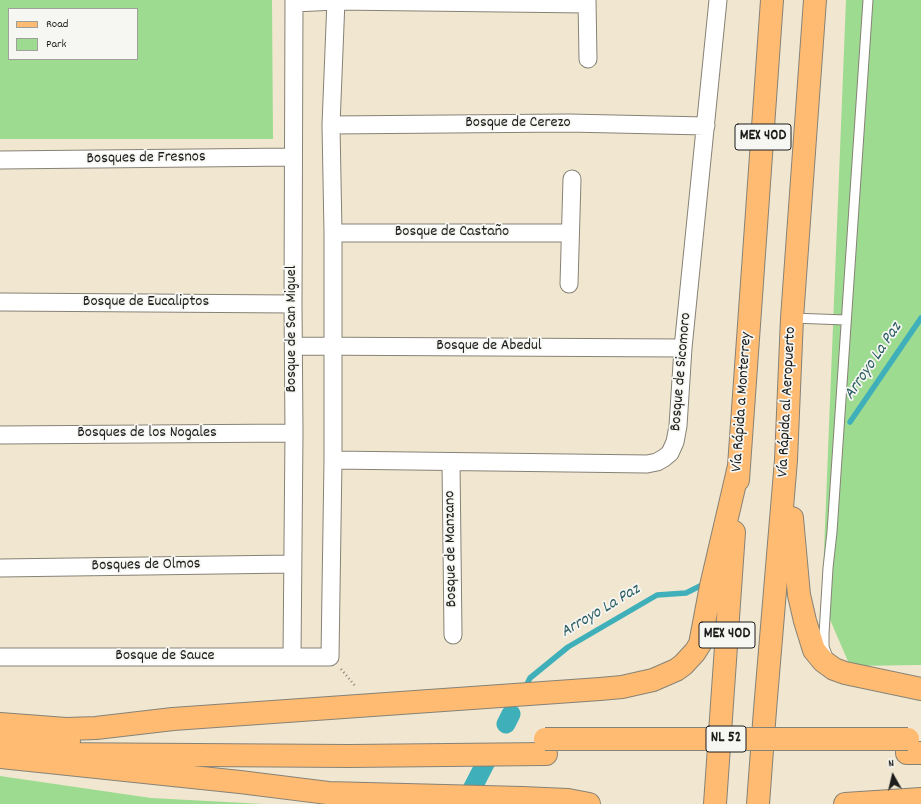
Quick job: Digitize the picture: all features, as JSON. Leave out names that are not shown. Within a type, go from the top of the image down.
[{"type":"main road","name":"Vía Rápida a Monterrey","points":[[715,804],[772,0]]},
{"type":"main road","name":"Vía Rápida al Aeropuerto","points":[[758,804],[786,460],[792,318],[815,0]]},
{"type":"main road","points":[[786,460],[799,595],[805,622],[814,650],[823,661],[834,669],[845,673],[863,677],[916,683]]},
{"type":"main road","points":[[0,724],[66,729],[96,728],[173,719],[615,688],[653,680],[684,665],[700,644],[710,586],[739,466]]},
{"type":"main road","points":[[0,738],[106,742],[411,743],[545,747]]},
{"type":"main road","name":"NL 52","points":[[545,747],[914,746]]},
{"type":"main road","points":[[0,756],[98,754],[349,756],[545,747]]},
{"type":"main road","points":[[0,756],[328,793],[522,798],[568,800],[589,804]]},
{"type":"main road","points":[[845,804],[921,799]]},
{"type":"street","points":[[330,657],[333,460],[333,233],[331,125],[336,0]]},
{"type":"street","name":"Bosque de Sicomoro","points":[[333,460],[647,464],[657,462],[670,453],[675,442],[678,426],[684,348],[718,0]]},
{"type":"street","points":[[294,1],[587,2],[588,59]]},
{"type":"street","name":"Bosque de San Miguel","points":[[292,657],[294,433],[294,1]]},
{"type":"street","name":"Bosque de Cerezo","points":[[331,125],[568,123],[706,126]]},
{"type":"street","name":"Bosques de Fresnos","points":[[0,160],[293,157]]},
{"type":"street","points":[[569,284],[572,179]]},
{"type":"street","name":"Bosque de Castaño","points":[[333,233],[570,233]]},
{"type":"street","name":"Bosque de Eucaliptos","points":[[0,302],[293,304]]},
{"type":"street","name":"Bosque de Abedul","points":[[294,346],[684,348]]},
{"type":"street","name":"Bosques de los Nogales","points":[[0,435],[294,433]]},
{"type":"street","name":"Bosque de Manzano","points":[[451,462],[453,635]]},
{"type":"street","name":"Bosques de Olmos","points":[[0,568],[292,564]]},
{"type":"street","name":"Bosque de Sauce","points":[[0,657],[330,657]]},
{"type":"lane","points":[[834,669],[824,647],[824,634],[868,0]]},
{"type":"lane","points":[[792,318],[846,320]]},
{"type":"path","points":[[330,657],[372,705]]},
{"type":"green space","points":[[0,0],[272,0],[273,139],[0,139]]},
{"type":"green space","points":[[846,0],[921,0],[921,665],[850,666],[822,601]]},
{"type":"green space","points":[[0,776],[151,798],[264,804],[0,804]]},
{"type":"waterway","name":"Arroyo La Paz","points":[[850,422],[921,318]]},
{"type":"waterway","name":"Arroyo La Paz","points":[[524,690],[530,678],[568,647],[657,595],[686,593],[706,583]]},
{"type":"waterway","points":[[506,724],[511,714]]},
{"type":"waterway","points":[[470,793],[489,756]]}]
